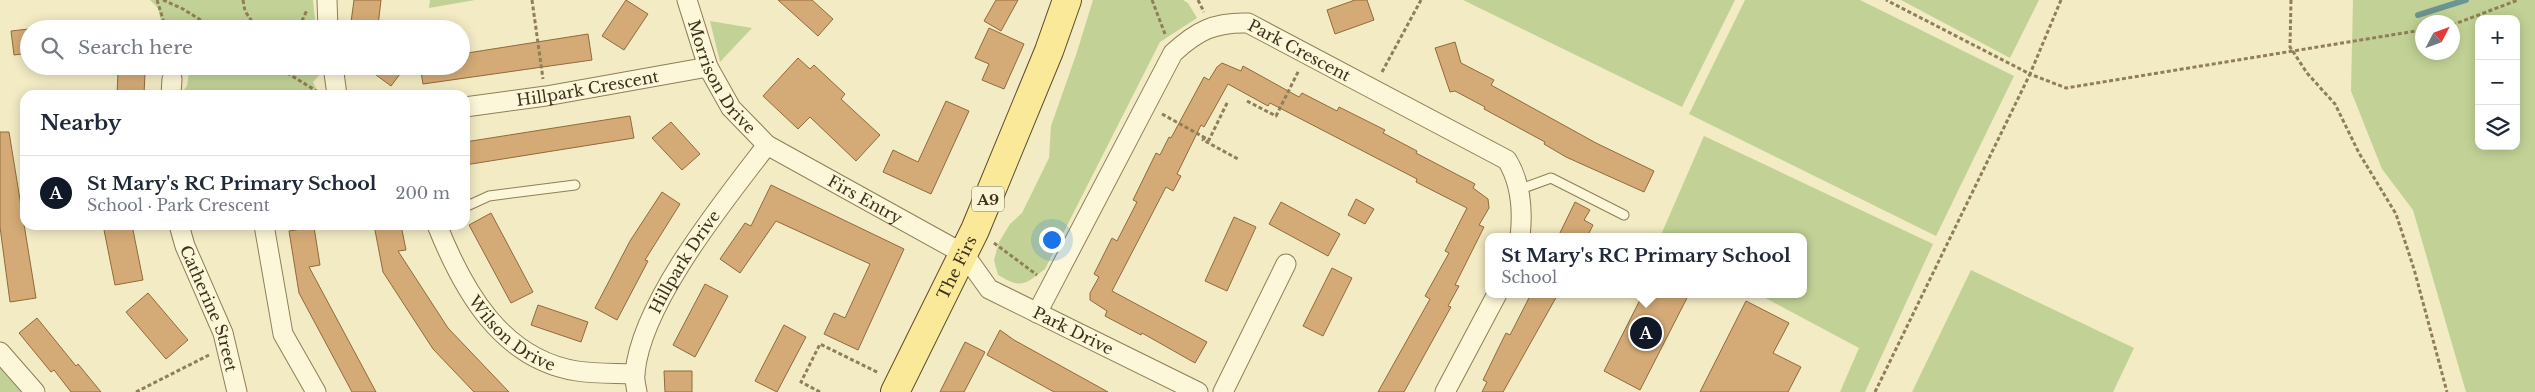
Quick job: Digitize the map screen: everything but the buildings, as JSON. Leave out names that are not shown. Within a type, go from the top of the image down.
[{"type":"main road","name":"The Firs","points":[[897,388],[975,230],[1049,51],[1067,0]]},
{"type":"street","name":"Morrison Drive","points":[[687,0],[708,67],[731,108],[767,146]]},
{"type":"street","points":[[318,2],[325,20]]},
{"type":"street","name":"Park Crescent","points":[[1037,313],[1173,54],[1184,43],[1210,27],[1226,22],[1248,23],[1507,160],[1512,168],[1523,210],[1520,233]]},
{"type":"street","name":"Hillpark Crescent","points":[[470,106],[546,96],[708,67]]},
{"type":"street","points":[[334,75],[336,90]]},
{"type":"street","name":"Firs Entry","points":[[767,146],[964,254]]},
{"type":"street","name":"Hillpark Drive","points":[[636,383],[650,321],[666,290],[711,219],[767,146]]},
{"type":"street","name":"Catherine Street","points":[[180,230],[185,246],[227,346],[238,392]]},
{"type":"street","points":[[265,230],[283,334],[316,392]]},
{"type":"street","name":"Wilson Drive","points":[[438,230],[454,268],[478,308],[502,335],[536,359],[577,371],[636,383]]},
{"type":"street","name":"Park Drive","points":[[964,254],[989,289],[1198,392]]},
{"type":"street","points":[[1223,392],[1286,264]]},
{"type":"street","points":[[1445,392],[1495,298]]},
{"type":"street","points":[[0,352],[34,392]]},
{"type":"lane","points":[[1518,190],[1551,178],[1624,215]]},
{"type":"lane","points":[[470,205],[489,196],[575,185]]},
{"type":"path","points":[[158,0],[164,20]]},
{"type":"path","points":[[163,0],[201,20]]},
{"type":"path","points":[[243,0],[245,10],[251,20]]},
{"type":"path","points":[[532,0],[546,96]]},
{"type":"path","points":[[1152,0],[1173,54]]},
{"type":"path","points":[[1374,89],[1421,0]]},
{"type":"path","points":[[1886,0],[2030,74],[2066,88],[2415,31]]},
{"type":"path","points":[[1875,392],[2030,74],[2061,0]]},
{"type":"path","points":[[2291,0],[2290,47],[2307,73],[2335,104],[2359,153],[2396,214],[2414,269],[2447,392]]},
{"type":"path","points":[[2460,22],[2518,0]]},
{"type":"path","points":[[303,20],[318,2]]},
{"type":"path","points":[[1247,102],[1276,116],[1307,54]]},
{"type":"path","points":[[290,75],[314,90]]},
{"type":"path","points":[[1145,106],[1209,140],[1228,101]]},
{"type":"path","points":[[1205,137],[1203,140],[1238,159]]},
{"type":"path","points":[[975,230],[1051,286]]},
{"type":"path","points":[[820,392],[801,382],[820,344],[897,388]]},
{"type":"path","points":[[136,392],[227,346]]},
{"type":"green space","points":[[150,0],[313,0],[315,20],[161,20],[158,8]]},
{"type":"green space","points":[[430,0],[475,0],[429,8]]},
{"type":"green space","points":[[1093,0],[1183,0],[1188,3],[1197,18],[1160,42],[1045,269],[1027,282],[1013,282],[998,275],[994,260],[999,242],[1010,224],[1022,213],[1049,158],[1051,126]]},
{"type":"green space","points":[[1463,0],[1735,0],[1682,107]]},
{"type":"green space","points":[[1745,0],[1860,0],[2014,76],[1936,236],[1689,114]]},
{"type":"green space","points":[[1901,0],[2039,0],[2010,58]]},
{"type":"green space","points":[[2353,0],[2535,0],[2535,392],[2466,392],[2413,210],[2382,169],[2351,91]]},
{"type":"green space","points":[[710,21],[752,28],[720,62]]},
{"type":"green space","points":[[189,75],[319,75],[313,82],[317,90],[184,90],[187,86]]},
{"type":"green space","points":[[1704,136],[1933,244],[1865,392],[1840,392],[1859,348],[1765,298],[1807,298],[1807,233],[1662,233]]},
{"type":"green space","points":[[1971,270],[2134,348],[2113,392],[1912,392]]},
{"type":"green space","points":[[0,366],[23,392],[0,392]]},
{"type":"waterway","points":[[2418,15],[2466,0]]},
{"type":"place","name":"St Mary's RC Primary School","points":[[1646,333]]}]
